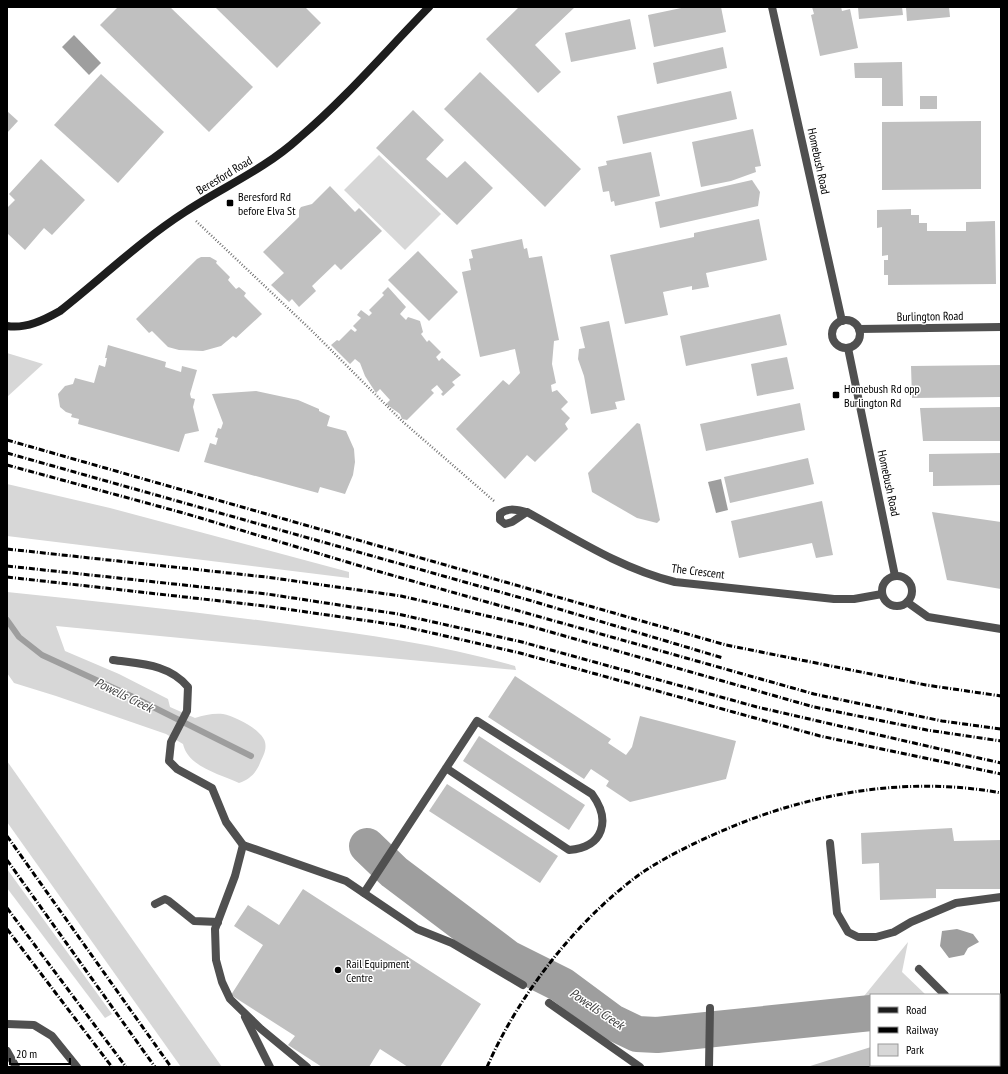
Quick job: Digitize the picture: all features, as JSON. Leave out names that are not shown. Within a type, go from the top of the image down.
[{"type":"main road","name":"Beresford Road","points":[[7,326],[29,325],[45,320],[60,311],[138,245],[186,211],[239,181],[299,139],[429,7]]},
{"type":"street","name":"Homebush Road","points":[[772,7],[842,321]]},
{"type":"street","points":[[842,321],[854,323],[859,329],[858,342],[848,348],[839,346],[833,340],[832,335],[834,326],[842,321]]},
{"type":"street","name":"Burlington Road","points":[[859,329],[1001,327]]},
{"type":"street","name":"Homebush Road","points":[[848,348],[895,576]]},
{"type":"street","name":"The Crescent","points":[[505,510],[515,509],[527,512],[618,563],[650,576],[675,582],[834,599],[854,599],[882,594]]},
{"type":"street","points":[[505,510],[500,514],[500,520],[505,524],[512,522],[527,512]]},
{"type":"street","points":[[895,576],[904,578],[910,585],[911,594],[907,602],[897,606],[887,603],[882,594],[882,589],[886,580],[895,576]]},
{"type":"street","points":[[907,602],[928,618],[1001,629]]},
{"type":"street","points":[[113,660],[165,669],[181,678],[188,687],[187,711],[171,742],[169,761],[177,769],[212,788],[226,822],[243,844],[346,881],[417,930],[452,942],[523,985]]},
{"type":"street","points":[[364,893],[392,852],[446,768],[477,721],[592,794],[599,803],[603,813],[603,824],[599,834],[589,845],[580,849],[569,850],[446,768]]},
{"type":"street","points":[[830,842],[837,913],[848,932],[858,937],[876,937],[894,932],[911,922],[956,902],[1001,897]]},
{"type":"street","points":[[243,844],[235,876],[215,929],[216,960],[222,982],[230,999],[261,1029],[306,1067]]},
{"type":"street","points":[[155,904],[164,900],[169,901],[194,921],[218,922]]},
{"type":"street","points":[[919,969],[944,994]]},
{"type":"street","points":[[549,1003],[640,1067]]},
{"type":"street","points":[[709,1067],[710,1008]]},
{"type":"street","points":[[242,1011],[270,1067]]},
{"type":"street","points":[[7,1024],[34,1025],[52,1036],[77,1067]]},
{"type":"street","points":[[7,1051],[16,1067]]},
{"type":"path","points":[[186,211],[310,329],[402,421],[505,510]]},
{"type":"green space","points":[[379,155],[441,214],[405,250],[344,190]]},
{"type":"green space","points":[[7,353],[43,364],[7,397]]},
{"type":"green space","points":[[7,484],[110,508],[349,572],[349,578],[7,536]]},
{"type":"green space","points":[[7,592],[223,616],[378,637],[461,652],[515,666],[516,670],[56,626],[65,651],[119,674],[168,699],[170,707],[195,718],[213,714],[228,715],[254,728],[263,737],[265,748],[258,767],[254,773],[246,780],[239,783],[214,773],[198,764],[191,759],[183,744],[166,734],[14,683],[7,673]]},
{"type":"green space","points":[[7,761],[222,1067],[181,1067],[7,822]]},
{"type":"green space","points":[[7,869],[112,1014],[105,1018],[7,888]]},
{"type":"green space","points":[[908,942],[902,972],[925,994],[870,994],[870,1000],[860,1001]]},
{"type":"shaded area","points":[[74,35],[101,63],[89,75],[62,47]]},
{"type":"shaded area","points":[[721,479],[728,510],[716,513],[708,482]]},
{"type":"shaded area","points":[[957,929],[973,934],[979,942],[968,948],[964,955],[949,958],[940,946],[942,931]]},
{"type":"building","points":[[118,7],[170,7],[253,87],[209,132],[100,25]]},
{"type":"building","points":[[215,7],[305,7],[321,23],[277,68]]},
{"type":"building","points":[[519,7],[575,7],[535,45],[561,72],[538,93],[486,39]]},
{"type":"building","points":[[686,7],[721,7],[726,32],[654,47],[648,15]]},
{"type":"building","points":[[812,7],[841,7],[842,11],[850,9],[858,48],[820,56],[811,15],[814,14]]},
{"type":"building","points":[[858,7],[902,7],[903,15],[859,19]]},
{"type":"building","points":[[906,7],[949,7],[950,17],[907,21]]},
{"type":"building","points":[[630,19],[636,49],[571,62],[565,33]]},
{"type":"building","points":[[723,47],[727,68],[657,84],[653,63]]},
{"type":"building","points":[[902,62],[903,106],[882,106],[882,78],[855,78],[854,63]]},
{"type":"building","points":[[480,72],[581,169],[545,207],[444,109]]},
{"type":"building","points":[[101,74],[164,132],[118,183],[54,125]]},
{"type":"building","points":[[731,91],[737,119],[623,144],[617,116]]},
{"type":"building","points":[[920,96],[937,96],[937,109],[920,109]]},
{"type":"building","points":[[413,110],[444,140],[426,159],[447,178],[465,161],[493,188],[457,225],[376,148]]},
{"type":"building","points":[[7,111],[18,121],[7,133]]},
{"type":"building","points":[[981,121],[981,189],[882,190],[882,122]]},
{"type":"building","points":[[753,129],[761,166],[755,167],[756,172],[731,181],[701,187],[692,142]]},
{"type":"building","points":[[651,152],[660,196],[615,206],[614,201],[611,202],[609,191],[603,192],[598,167],[607,165],[606,161]]},
{"type":"building","points":[[41,159],[85,200],[52,235],[44,228],[25,250],[7,233],[7,208],[15,200],[9,194]]},
{"type":"building","points":[[752,180],[760,192],[758,206],[660,228],[655,202]]},
{"type":"building","points":[[330,186],[355,212],[359,208],[382,231],[341,270],[335,264],[312,286],[316,291],[299,307],[292,299],[289,302],[271,285],[284,273],[263,252],[299,217],[299,210],[301,207],[312,204]]},
{"type":"building","points":[[911,209],[911,215],[919,215],[919,223],[927,223],[927,231],[966,231],[966,222],[995,221],[996,284],[888,285],[888,275],[884,275],[884,260],[888,260],[888,255],[882,256],[882,227],[877,228],[877,210]]},
{"type":"building","points":[[759,219],[767,260],[706,273],[709,287],[692,290],[692,286],[663,292],[668,315],[625,324],[610,255],[694,237],[694,233]]},
{"type":"building","points":[[522,239],[524,249],[527,248],[529,258],[542,256],[559,340],[554,341],[552,364],[556,383],[551,385],[552,392],[557,390],[568,402],[561,409],[570,418],[565,424],[568,429],[535,462],[527,455],[505,479],[456,429],[503,380],[509,385],[520,373],[515,349],[480,357],[462,272],[471,270],[469,259],[473,258],[471,250]]},
{"type":"building","points":[[418,251],[458,292],[429,321],[388,280]]},
{"type":"building","points":[[201,257],[210,257],[217,261],[216,263],[230,277],[228,280],[236,289],[239,287],[246,293],[244,296],[262,314],[236,338],[233,336],[221,346],[203,351],[179,350],[168,347],[152,331],[149,333],[136,319],[197,259]]},
{"type":"building","points":[[388,287],[406,307],[400,314],[406,320],[408,317],[420,321],[423,332],[421,334],[427,342],[429,340],[441,352],[436,357],[439,361],[442,358],[461,375],[452,382],[455,385],[443,396],[441,394],[443,392],[437,385],[431,390],[434,393],[407,420],[402,419],[400,414],[386,404],[390,400],[380,389],[376,393],[365,376],[360,363],[355,359],[350,364],[331,345],[337,340],[339,341],[351,329],[355,332],[357,330],[353,326],[361,318],[357,315],[361,310],[369,316],[372,313],[369,310],[384,295],[382,293]]},
{"type":"building","points":[[780,314],[787,345],[686,366],[680,336]]},
{"type":"building","points":[[609,321],[625,400],[615,402],[617,409],[591,414],[584,376],[578,359],[579,349],[585,348],[580,327]]},
{"type":"building","points":[[108,345],[166,362],[165,367],[181,372],[182,366],[197,370],[190,394],[191,398],[195,399],[193,407],[199,431],[185,434],[179,452],[78,424],[79,419],[71,417],[72,414],[66,412],[60,407],[58,394],[65,386],[73,384],[75,378],[94,383],[99,365],[105,367],[107,358],[105,358]]},
{"type":"building","points":[[787,357],[794,389],[757,396],[751,364]]},
{"type":"building","points":[[1001,365],[1001,397],[912,398],[911,366]]},
{"type":"building","points":[[256,391],[298,400],[319,409],[319,411],[330,416],[327,426],[346,431],[354,449],[355,462],[353,475],[345,494],[320,487],[318,493],[204,462],[210,443],[216,445],[218,438],[215,437],[218,428],[221,429],[223,423],[212,394]]},
{"type":"building","points":[[800,403],[805,430],[706,451],[700,424]]},
{"type":"building","points":[[1001,407],[1001,441],[923,441],[920,408]]},
{"type":"building","points":[[637,423],[640,424],[660,520],[657,523],[637,518],[592,492],[588,473]]},
{"type":"building","points":[[1001,453],[1001,485],[933,486],[933,472],[929,472],[929,454]]},
{"type":"building","points":[[808,458],[814,484],[730,503],[724,477]]},
{"type":"building","points":[[822,501],[833,555],[816,558],[812,543],[739,558],[731,521]]},
{"type":"building","points":[[932,512],[1001,522],[1001,589],[947,580]]},
{"type":"building","points":[[515,676],[611,739],[608,743],[626,755],[632,747],[640,716],[736,741],[726,779],[630,802],[606,786],[609,781],[591,769],[584,779],[488,717]]},
{"type":"building","points":[[479,736],[585,805],[569,830],[463,761]]},
{"type":"building","points":[[447,784],[558,856],[540,883],[429,811]]},
{"type":"building","points":[[952,828],[954,841],[1001,840],[1001,889],[936,889],[936,898],[880,900],[879,863],[862,864],[861,833]]},
{"type":"building","name":"Rail Equipment Centre","points":[[303,889],[481,1004],[440,1067],[408,1067],[380,1049],[369,1067],[322,1067],[288,1045],[295,1036],[231,995],[263,945],[234,926],[248,905],[279,925]]},
{"type":"building","points":[[870,1047],[870,1066],[924,1067],[807,1067]]},
{"type":"waterway","name":"Powells Creek","points":[[7,620],[19,637],[42,655],[131,696],[251,756]]},
{"type":"waterway","name":"Powells Creek","points":[[367,846],[394,872],[508,958],[562,985],[612,1022],[637,1034],[657,1035],[870,1013]]},
{"type":"railway","points":[[7,440],[726,645],[926,685],[1001,696]]},
{"type":"railway","points":[[7,453],[532,601],[723,658]]},
{"type":"railway","points":[[7,465],[187,514],[377,571],[814,694],[942,721],[1001,729]]},
{"type":"railway","points":[[7,549],[266,577],[401,596],[526,625],[814,707],[927,730],[1001,741]]},
{"type":"railway","points":[[7,566],[267,594],[398,614],[522,642],[757,707],[1001,763]]},
{"type":"railway","points":[[7,577],[265,606],[397,625],[520,653],[820,736],[1001,774]]},
{"type":"railway","points":[[487,1067],[516,1012],[533,985],[553,959],[596,912],[619,891],[660,861],[696,842],[749,820],[784,808],[819,799],[855,792],[928,786],[965,788],[1001,793]]},
{"type":"railway","points":[[7,836],[171,1067]]},
{"type":"railway","points":[[7,860],[155,1067]]},
{"type":"railway","points":[[7,908],[126,1067]]},
{"type":"railway","points":[[7,929],[112,1067]]},
{"type":"place","name":"Beresford Rd before Elva St","points":[[230,203]]},
{"type":"place","name":"Homebush Rd opp Burlington Rd","points":[[836,395]]},
{"type":"place","name":"Rail Equipment Centre","points":[[338,970]]}]
